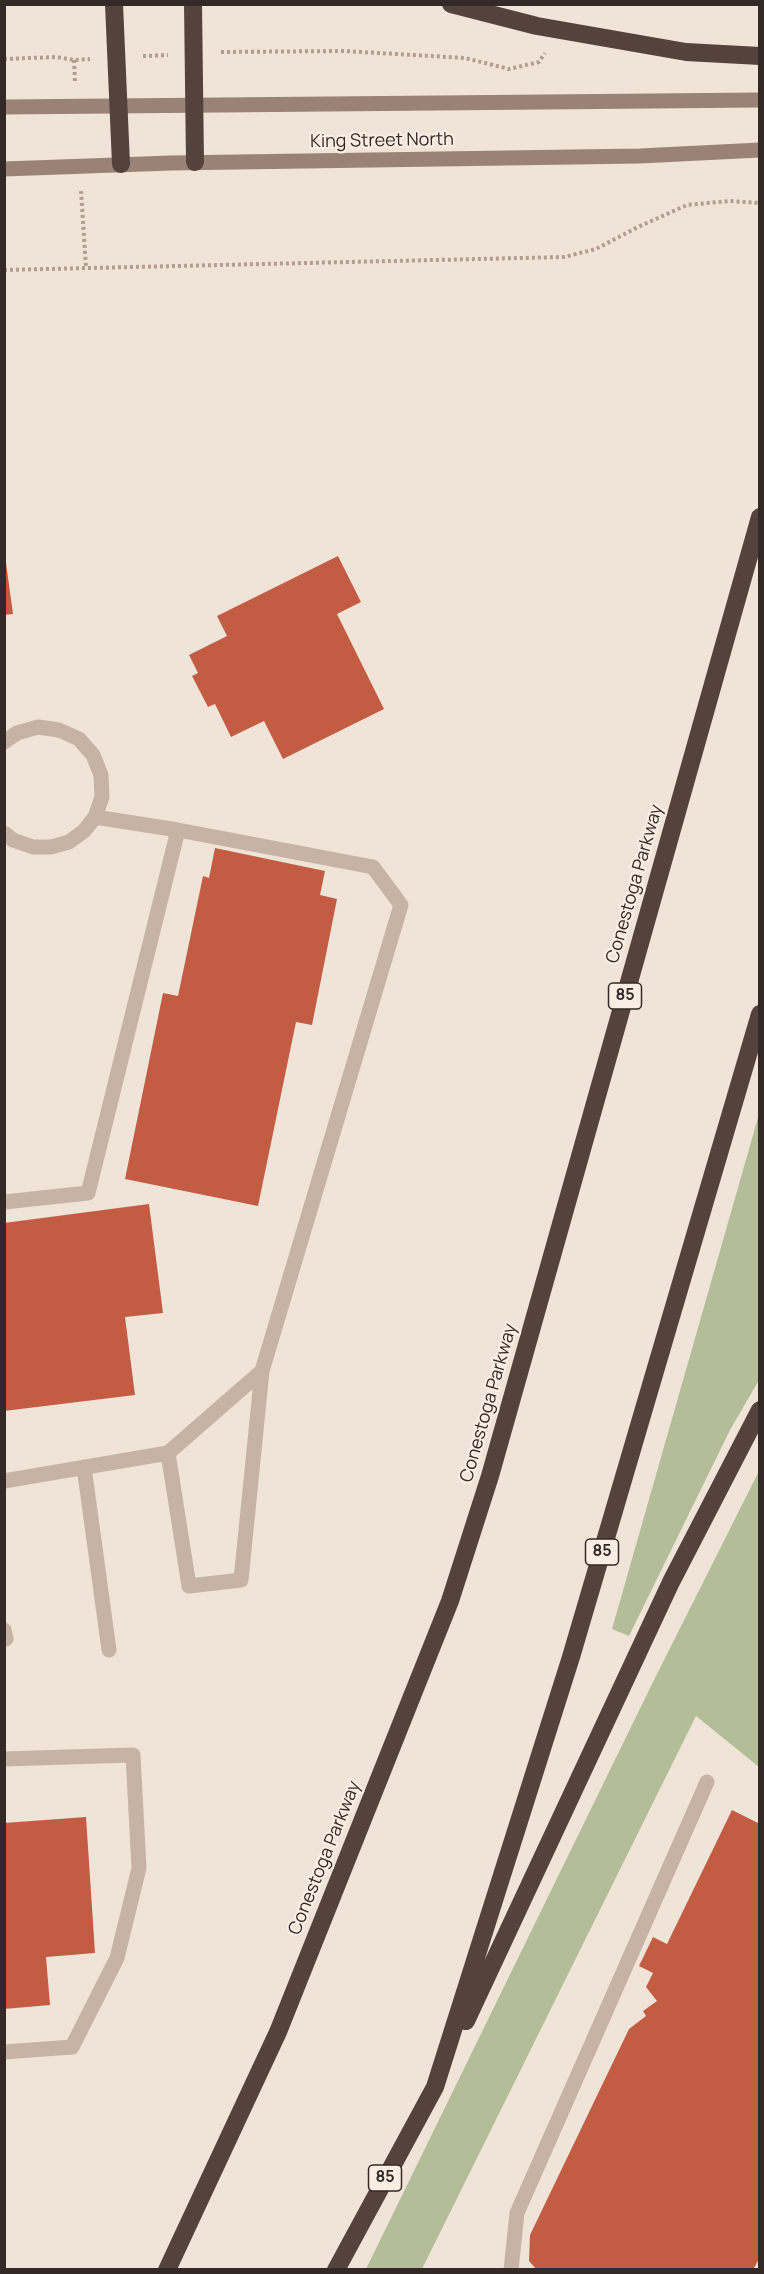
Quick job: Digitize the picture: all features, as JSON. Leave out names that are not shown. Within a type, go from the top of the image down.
[{"type":"highway","points":[[114,4],[121,164]]},
{"type":"highway","points":[[193,4],[195,162]]},
{"type":"highway","points":[[451,4],[537,26],[686,52],[759,56]]},
{"type":"highway","name":"Conestoga Parkway","points":[[167,2270],[278,2032],[450,1601],[494,1465],[759,517]]},
{"type":"highway","name":"85","points":[[336,2270],[435,2087],[571,1657],[759,1014]]},
{"type":"highway","points":[[435,2087],[672,1582],[759,1410]]},
{"type":"main road","name":"King Street North","points":[[4,107],[759,100]]},
{"type":"main road","name":"King Street North","points":[[4,169],[195,162],[640,156],[759,150]]},
{"type":"street","points":[[4,742],[17,733],[38,727],[59,730],[79,739],[93,755],[101,775],[102,796],[95,817],[84,831],[69,842],[51,847],[33,847],[7,842]]},
{"type":"street","points":[[95,817],[178,830],[373,867],[401,905],[262,1371],[241,1580],[189,1586],[168,1453]]},
{"type":"street","points":[[4,1202],[88,1193],[178,830]]},
{"type":"street","points":[[4,1481],[168,1453],[262,1371]]},
{"type":"street","points":[[84,1467],[109,1650]]},
{"type":"street","points":[[4,1759],[133,1755],[140,1868],[117,1958],[72,2047],[4,2052]]},
{"type":"street","points":[[511,2270],[517,2213],[707,1782]]},
{"type":"path","points":[[4,59],[57,57],[74,60],[194,53],[344,51],[465,58],[509,69],[539,62],[546,50]]},
{"type":"path","points":[[74,60],[76,85]]},
{"type":"path","points":[[82,198],[86,268]]},
{"type":"path","points":[[4,270],[564,257],[596,249],[687,205],[729,201],[759,203]]},
{"type":"green space","points":[[759,1114],[759,1380],[730,1430],[629,1636],[612,1629]]},
{"type":"green space","points":[[759,1471],[759,1767],[696,1716],[422,2269],[366,2269],[653,1682]]},
{"type":"building","points":[[4,548],[13,614],[4,615]]},
{"type":"building","points":[[338,556],[361,602],[337,614],[384,709],[283,759],[264,721],[231,737],[215,704],[208,707],[192,676],[198,673],[189,655],[227,636],[217,616]]},
{"type":"building","points":[[215,848],[325,871],[320,895],[337,899],[312,1025],[296,1022],[258,1206],[125,1179],[163,993],[178,996],[203,876],[209,878]]},
{"type":"building","points":[[149,1204],[163,1313],[125,1317],[135,1395],[4,1411],[4,1223]]},
{"type":"building","points":[[732,1810],[760,1824],[760,2257],[753,2270],[537,2270],[529,2261],[530,2235],[629,2029],[646,2016],[643,2011],[657,2001],[646,1987],[653,1973],[639,1966],[653,1937],[667,1944]]},
{"type":"building","points":[[86,1817],[95,1953],[46,1957],[50,2005],[4,2009],[4,1823]]}]
